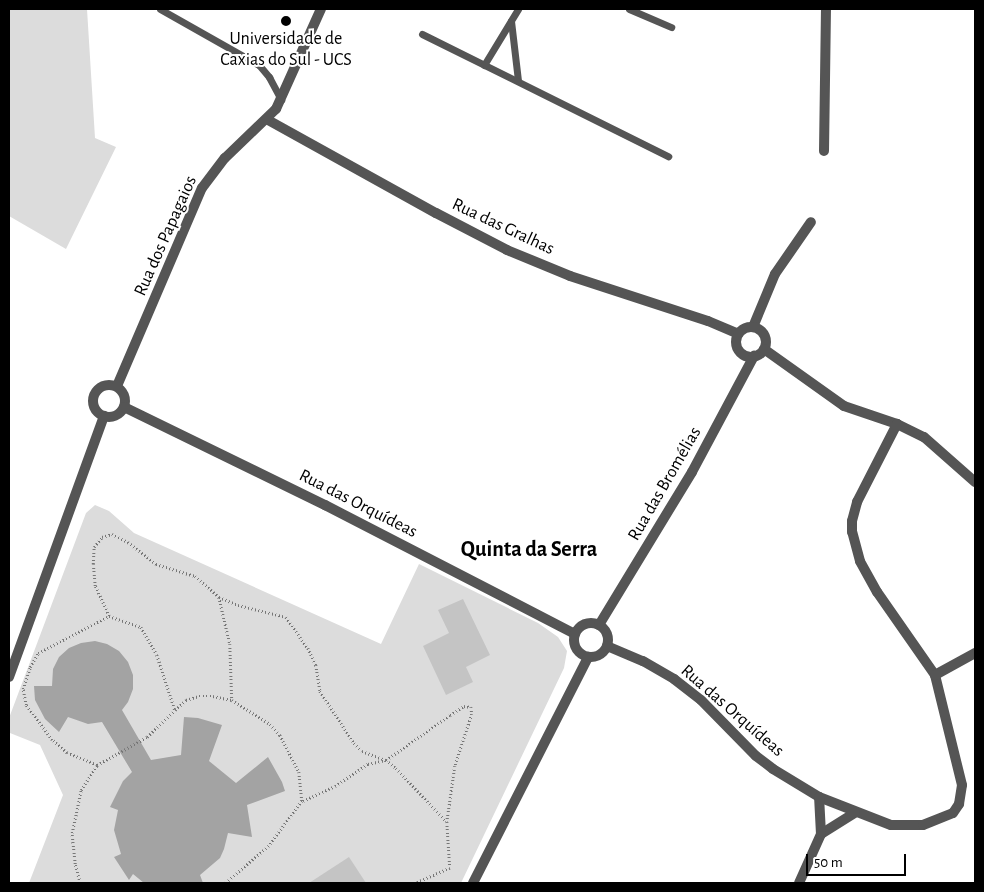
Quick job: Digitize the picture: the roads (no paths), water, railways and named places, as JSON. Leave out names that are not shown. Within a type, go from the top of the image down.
[{"type":"street","name":"Rua dos Papagaios","points":[[117,386],[202,188],[225,158],[268,120],[281,100],[321,9]]},
{"type":"street","points":[[824,151],[826,9]]},
{"type":"street","name":"Rua das Gralhas","points":[[268,120],[436,214],[507,250],[570,276],[708,321],[738,334]]},
{"type":"street","points":[[753,327],[775,274],[811,222]]},
{"type":"street","points":[[747,327],[753,327],[762,332],[765,338],[764,349],[754,356],[743,354],[736,345],[738,334],[747,327]]},
{"type":"street","points":[[764,349],[844,406],[897,424],[924,437],[975,482]]},
{"type":"street","name":"Rua das Bromélias","points":[[599,626],[692,472],[754,356]]},
{"type":"street","points":[[105,385],[117,386],[124,395],[124,407],[116,415],[104,416],[99,413],[93,403],[96,392],[105,385]]},
{"type":"street","name":"Rua das Orquídeas","points":[[124,407],[325,504],[575,634]]},
{"type":"street","points":[[9,676],[104,416]]},
{"type":"street","points":[[897,424],[857,502],[852,521],[853,538],[860,561],[877,592],[935,675],[975,653]]},
{"type":"street","points":[[588,623],[599,626],[607,634],[607,646],[599,655],[588,657],[582,655],[575,646],[575,634],[582,625],[588,623]]},
{"type":"street","name":"Rua das Orquídeas","points":[[607,646],[643,661],[674,679],[701,700],[756,756],[778,773],[819,797],[855,813],[890,825],[912,827],[943,819],[953,813],[962,795],[961,779],[935,675]]},
{"type":"street","points":[[474,883],[588,657]]},
{"type":"street","points":[[799,883],[821,834],[819,797]]},
{"type":"street","points":[[821,834],[855,813]]},
{"type":"lane","points":[[160,9],[259,65],[269,76],[281,100]]},
{"type":"lane","points":[[484,65],[518,9]]},
{"type":"lane","points":[[629,9],[671,28]]},
{"type":"lane","points":[[511,21],[518,81]]},
{"type":"lane","points":[[422,34],[668,156]]},
{"type":"place","name":"Universidade de Caxias do Sul - UCS","points":[[286,21]]},
{"type":"district","name":"Quinta da Serra","points":[[529,550]]}]
